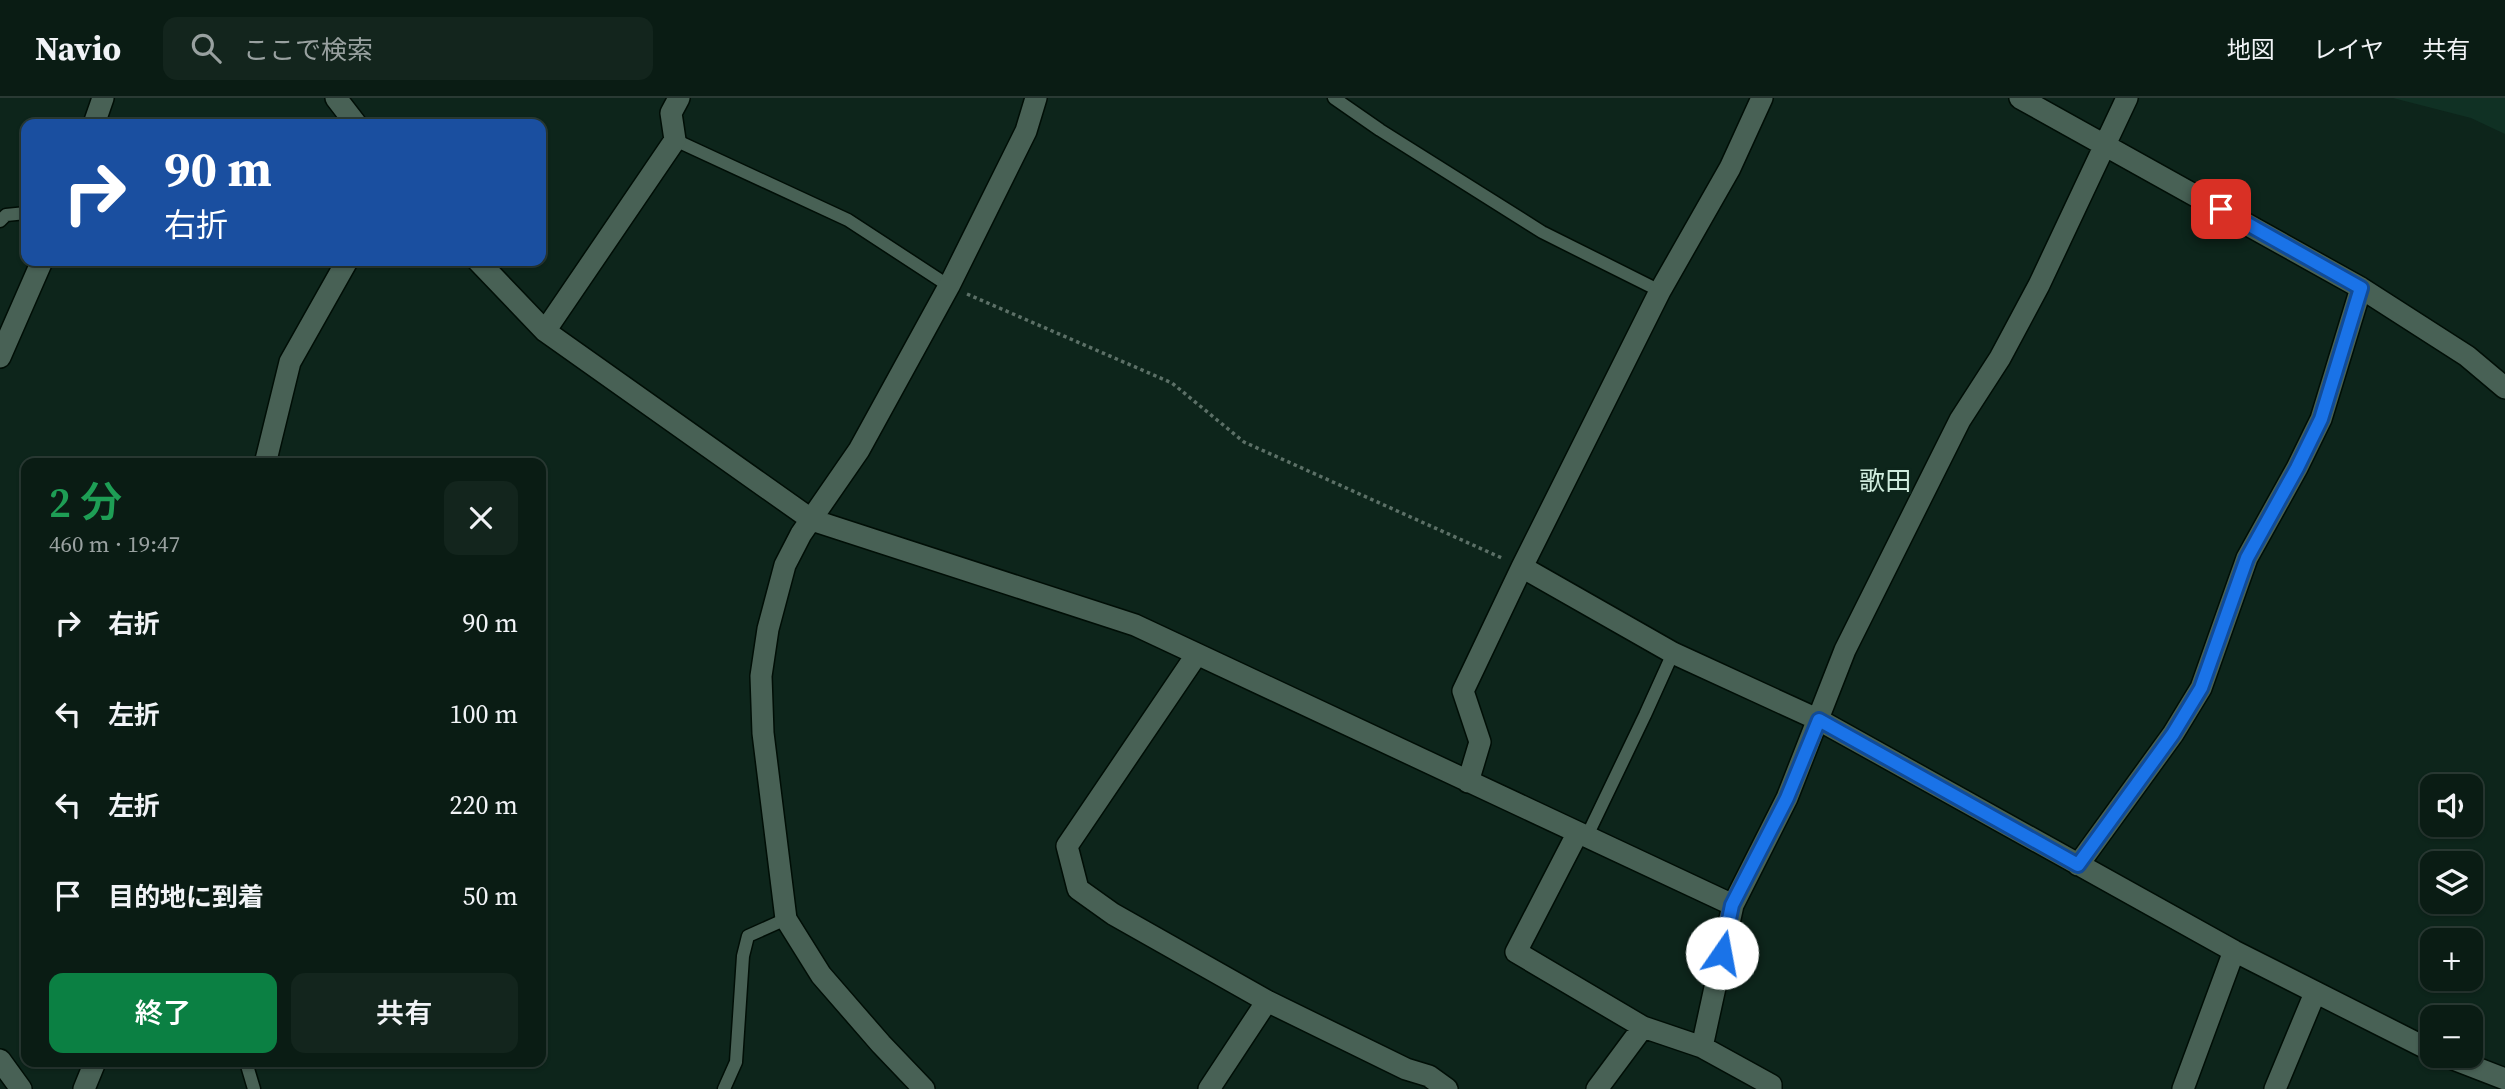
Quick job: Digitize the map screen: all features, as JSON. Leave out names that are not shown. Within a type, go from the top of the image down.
[{"type":"street","points":[[96,119],[103,98]]},
{"type":"street","points":[[336,98],[352,119]]},
{"type":"street","points":[[545,331],[675,140],[671,113],[679,98]]},
{"type":"street","points":[[924,1089],[821,975],[786,919],[763,733],[761,676],[768,629],[785,565],[801,534],[859,450],[949,286],[1027,131],[1036,98]]},
{"type":"street","points":[[1468,782],[1480,742],[1463,691],[1660,291],[1730,168],[1762,98]]},
{"type":"street","points":[[2020,98],[2361,288],[2468,356],[2505,388]]},
{"type":"street","points":[[1702,1047],[1732,905],[1787,798],[1829,689],[1857,626],[1960,420],[2000,358],[2039,285],[2127,98]]},
{"type":"street","points":[[0,357],[40,266]]},
{"type":"street","points":[[266,458],[290,362],[344,266]]},
{"type":"street","points":[[483,266],[545,331],[812,520],[1135,625],[1732,905]]},
{"type":"street","points":[[2078,865],[2173,734],[2201,688],[2247,558],[2321,419],[2361,288]]},
{"type":"street","points":[[1522,567],[1672,653],[1819,720],[2234,951],[2420,1045]]},
{"type":"street","points":[[1197,654],[1068,846],[1078,889],[1113,914],[1267,1001],[1406,1069],[1429,1076],[1447,1089]]},
{"type":"street","points":[[1581,836],[1516,952],[1643,1027],[1702,1047],[1776,1088]]},
{"type":"street","points":[[2183,1089],[2234,951]]},
{"type":"street","points":[[2275,1089],[2315,993]]},
{"type":"street","points":[[1209,1089],[1267,1001]]},
{"type":"street","points":[[1597,1089],[1643,1027]]},
{"type":"street","points":[[0,1060],[21,1089]]},
{"type":"street","points":[[84,1089],[93,1067]]},
{"type":"street","points":[[2477,1068],[2505,1079]]},
{"type":"lane","points":[[1335,98],[1380,130],[1542,232],[1660,291]]},
{"type":"lane","points":[[675,140],[848,220],[949,286]]},
{"type":"lane","points":[[0,221],[6,215],[21,214]]},
{"type":"lane","points":[[1581,836],[1646,715],[1672,653]]},
{"type":"lane","points":[[724,1089],[736,1062],[743,956],[748,936],[786,919]]},
{"type":"lane","points":[[247,1067],[254,1089]]},
{"type":"path","points":[[949,286],[1172,383],[1244,442],[1522,567]]},
{"type":"shaded area","points":[[2393,98],[2505,98],[2505,134],[2471,118]]},
{"type":"district","name":"歌田","points":[[1885,481]]},
{"type":"route","points":[[1722,953],[1732,905],[1787,798],[1819,720],[2078,865],[2173,734],[2201,688],[2247,558],[2321,419],[2361,288],[2221,209]]}]
